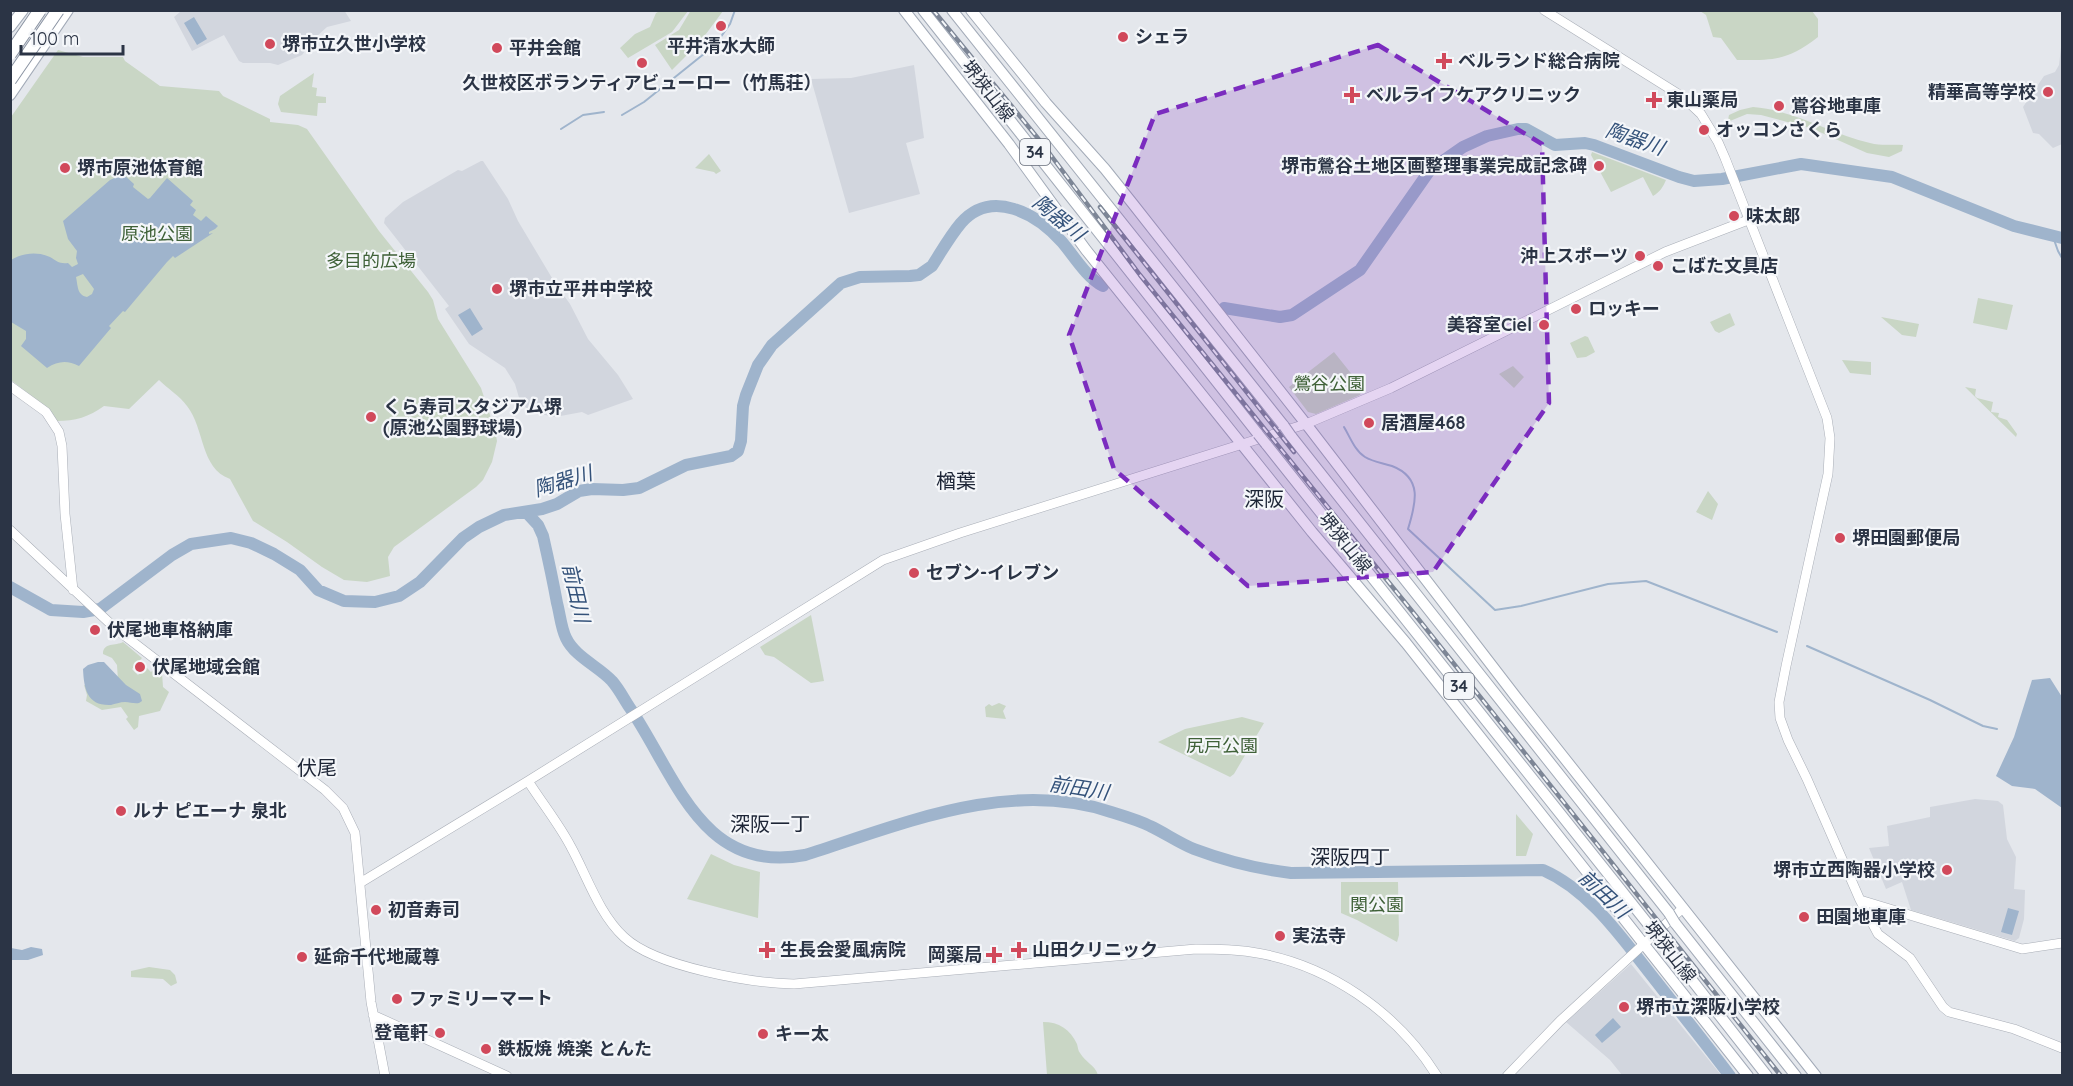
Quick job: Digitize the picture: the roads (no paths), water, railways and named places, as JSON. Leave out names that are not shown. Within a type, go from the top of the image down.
[{"type":"highway","points":[[10,54],[38,10]]},
{"type":"highway","points":[[10,80],[58,10]]},
{"type":"main road","points":[[10,27],[23,10]]},
{"type":"main road","points":[[38,10],[45,17],[51,18],[59,16],[66,10]]},
{"type":"main road","points":[[10,95],[66,10]]},
{"type":"main road","points":[[904,10],[1009,144],[1086,250],[1412,652],[1641,946],[1748,1076]]},
{"type":"main road","name":"堺狭山線","points":[[923,10],[1109,248],[1767,1076]]},
{"type":"main road","name":"堺狭山線","points":[[952,10],[1130,231],[1796,1076]]},
{"type":"main road","points":[[971,10],[1046,103],[1105,169],[1816,1076]]},
{"type":"main road","points":[[1730,1028],[1762,1076]]},
{"type":"street","points":[[1544,10],[1683,97],[1701,114],[1718,142],[1827,418],[1830,438],[1828,474],[1786,666],[1779,702],[1780,718],[1860,900],[1878,934],[1910,958],[1943,1007],[1949,1012],[2014,1029],[2062,1048]]},
{"type":"street","points":[[360,883],[884,560],[960,533],[1306,424],[1391,388],[1665,252],[1748,220]]},
{"type":"street","points":[[10,386],[46,412],[58,432],[62,446],[65,514],[74,590]]},
{"type":"street","points":[[10,530],[107,621],[335,799],[343,808],[355,833],[373,1015],[385,1076]]},
{"type":"street","points":[[528,781],[569,844],[602,908],[618,930],[652,955],[744,981],[794,984],[1196,949],[1253,952],[1295,962],[1312,969],[1359,996],[1399,1026],[1424,1054],[1437,1076]]},
{"type":"street","points":[[1860,900],[2017,948],[2062,943]]},
{"type":"street","points":[[1507,1076],[1560,1021],[1683,908]]},
{"type":"street","points":[[373,1015],[507,1076]]},
{"type":"water","points":[[194,17],[207,39],[197,45],[184,23]]},
{"type":"water","points":[[123,174],[134,184],[133,187],[148,199],[167,178],[193,201],[190,205],[196,210],[193,215],[201,221],[206,216],[218,226],[209,234],[213,233],[175,258],[173,256],[167,262],[125,312],[123,311],[109,326],[111,328],[79,366],[63,362],[47,368],[21,346],[26,339],[26,331],[11,322],[11,260],[25,254],[35,253],[50,257],[60,263],[68,263],[72,267],[78,264],[77,251],[68,239],[63,221],[110,180]],"holes":[[[83,274],[94,289],[92,294],[84,296],[78,290],[76,277]]]},
{"type":"water","points":[[470,308],[483,329],[472,336],[458,315]]},
{"type":"water","points":[[98,662],[104,662],[126,685],[140,694],[142,701],[103,705],[92,699],[84,683],[83,669]]},
{"type":"water","points":[[2050,678],[2062,697],[2062,808],[2035,789],[2012,786],[1996,776],[2014,737],[2032,680]]},
{"type":"water","points":[[2008,908],[2019,911],[2012,935],[2001,932]]},
{"type":"water","points":[[31,947],[42,949],[43,955],[28,960],[11,960],[11,948],[22,950]]},
{"type":"water","points":[[1613,1018],[1621,1027],[1602,1043],[1595,1035]]},
{"type":"waterway","points":[[622,115],[644,102],[715,45],[730,24],[735,10]]},
{"type":"waterway","points":[[561,129],[583,115],[604,112]]},
{"type":"waterway","name":"陶器川","points":[[1224,308],[1280,317],[1292,315],[1360,270],[1430,170],[1463,147],[1487,136],[1518,129],[1526,129],[1555,145],[1585,143],[1594,145],[1694,181],[1722,179],[1801,164],[1892,177],[2014,226],[2062,238]]},
{"type":"waterway","name":"陶器川","points":[[10,587],[51,610],[83,612],[100,609],[172,555],[191,544],[231,538],[251,543],[274,554],[300,570],[318,590],[344,601],[375,602],[399,596],[420,582],[463,538],[504,515],[542,509],[557,504],[579,491],[639,488],[686,465],[731,456],[738,451],[741,441],[746,395],[758,365],[772,345],[841,283],[860,277],[919,275],[932,266],[961,223],[973,213],[986,207],[1000,206],[1014,209],[1040,222],[1062,242],[1086,272],[1103,286]]},
{"type":"waterway","points":[[2052,234],[2062,258]]},
{"type":"waterway","points":[[1344,427],[1361,454],[1371,460],[1392,466],[1409,477],[1413,484],[1415,501],[1408,529],[1495,610],[1521,606],[1608,584],[1646,581],[1777,632]]},
{"type":"waterway","name":"前田川","points":[[526,512],[538,525],[543,536],[564,634],[570,645],[615,684],[678,790],[696,814],[716,835],[741,850],[770,857],[805,855],[880,830],[956,809],[995,802],[1034,800],[1072,803],[1111,812],[1145,824],[1188,847],[1242,864],[1291,873],[1543,870],[1576,891],[1606,918],[1730,1076]]},
{"type":"waterway","points":[[1807,646],[1983,726],[1997,729]]},
{"type":"railway","points":[[933,10],[1041,142],[1140,275],[1416,616],[1781,1076]]},
{"type":"railway","points":[[1100,207],[1294,452]]},
{"type":"place","name":"平井清水大師","points":[[721,26]]},
{"type":"place","name":"シェラ","points":[[1123,37]]},
{"type":"place","name":"堺市立久世小学校","points":[[270,44]]},
{"type":"place","name":"平井会館","points":[[497,48]]},
{"type":"place","name":"ベルランド総合病院","points":[[1444,61]]},
{"type":"place","name":"久世校区ボランティアビューロー（竹馬荘）","points":[[642,63]]},
{"type":"place","name":"精華高等学校","points":[[2048,92]]},
{"type":"place","name":"ベルライフケアクリニック","points":[[1352,95]]},
{"type":"place","name":"東山薬局","points":[[1654,100]]},
{"type":"place","name":"鴬谷地車庫","points":[[1779,106]]},
{"type":"place","name":"オッコンさくら","points":[[1704,130]]},
{"type":"place","name":"堺市鶯谷土地区画整理事業完成記念碑","points":[[1599,166]]},
{"type":"place","name":"堺市原池体育館","points":[[65,168]]},
{"type":"place","name":"味太郎","points":[[1734,216]]},
{"type":"place","name":"沖上スポーツ","points":[[1640,256]]},
{"type":"place","name":"こばた文具店","points":[[1658,266]]},
{"type":"place","name":"堺市立平井中学校","points":[[497,289]]},
{"type":"place","name":"ロッキー","points":[[1576,309]]},
{"type":"place","name":"美容室Ciel","points":[[1544,325]]},
{"type":"place","name":"くら寿司スタジアム堺 (原池公園野球場)","points":[[371,417]]},
{"type":"place","name":"居酒屋468","points":[[1369,423]]},
{"type":"place","name":"堺田園郵便局","points":[[1840,538]]},
{"type":"place","name":"セブン-イレブン","points":[[914,573]]},
{"type":"place","name":"伏尾地車格納庫","points":[[95,630]]},
{"type":"place","name":"伏尾地域会館","points":[[140,667]]},
{"type":"place","name":"ルナ ピエーナ 泉北","points":[[121,811]]},
{"type":"place","name":"堺市立西陶器小学校","points":[[1947,870]]},
{"type":"place","name":"初音寿司","points":[[376,910]]},
{"type":"place","name":"田園地車庫","points":[[1804,917]]},
{"type":"place","name":"実法寺","points":[[1280,936]]},
{"type":"place","name":"生長会愛風病院","points":[[767,950]]},
{"type":"place","name":"山田クリニック","points":[[1019,950]]},
{"type":"place","name":"岡薬局","points":[[994,955]]},
{"type":"place","name":"延命千代地蔵尊","points":[[302,957]]},
{"type":"place","name":"ファミリーマート","points":[[397,999]]},
{"type":"place","name":"堺市立深阪小学校","points":[[1624,1007]]},
{"type":"place","name":"登竜軒","points":[[440,1033]]},
{"type":"place","name":"キー太","points":[[763,1034]]},
{"type":"place","name":"鉄板焼 焼楽 とんた","points":[[486,1049]]},
{"type":"district","name":"楢葉","points":[[956,481]]},
{"type":"district","name":"深阪","points":[[1264,499]]},
{"type":"district","name":"伏尾","points":[[317,768]]},
{"type":"district","name":"深阪一丁","points":[[770,824]]},
{"type":"district","name":"深阪四丁","points":[[1350,857]]},
{"type":"park label","name":"原池公園","points":[[157,234]]},
{"type":"park label","name":"多目的広場","points":[[371,261]]},
{"type":"park label","name":"鶯谷公園","points":[[1329,384]]},
{"type":"park label","name":"尻戸公園","points":[[1222,746]]},
{"type":"park label","name":"関公園","points":[[1377,905]]}]
